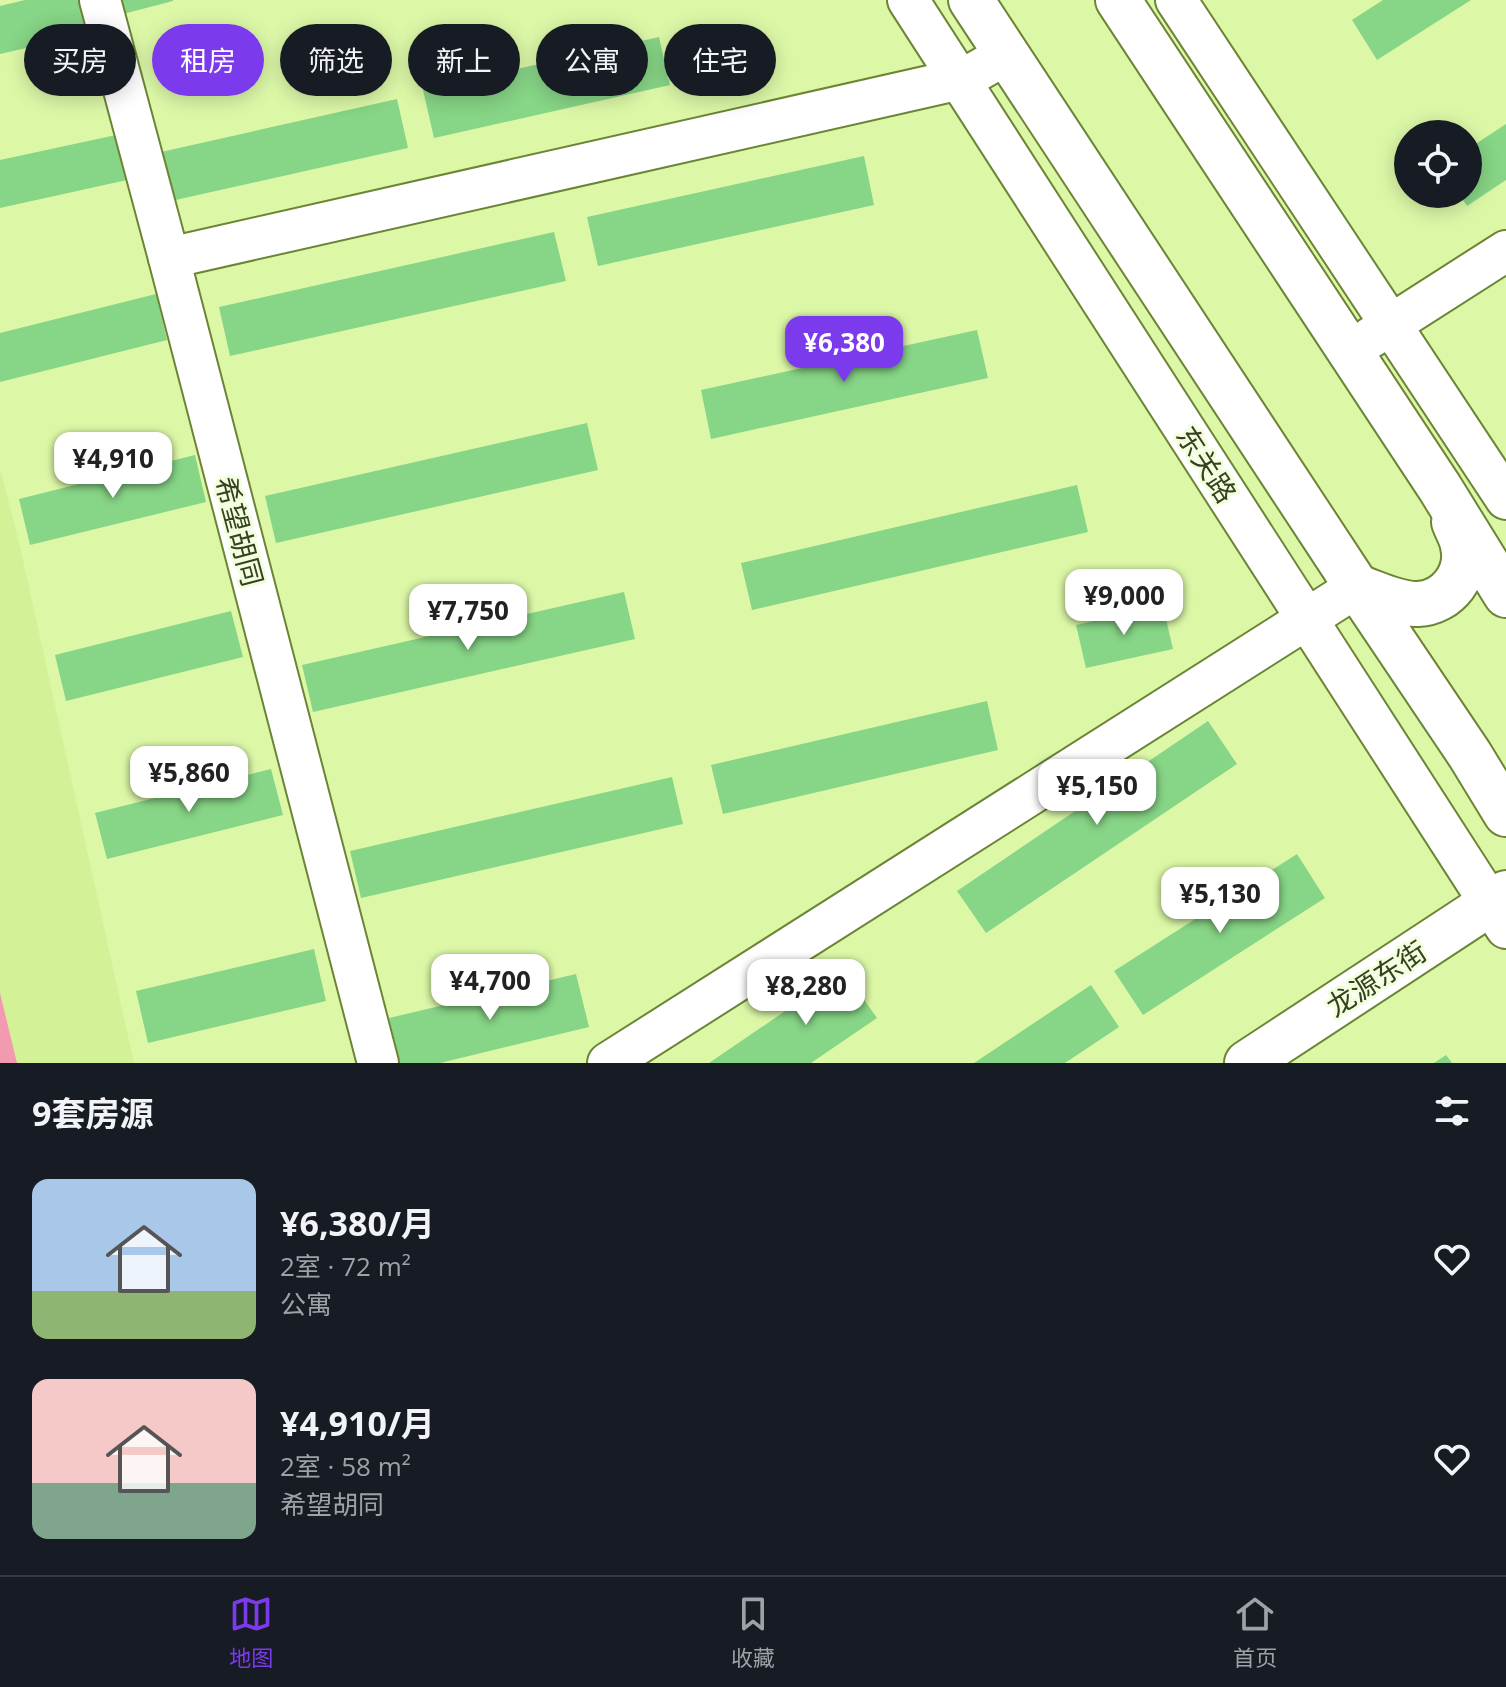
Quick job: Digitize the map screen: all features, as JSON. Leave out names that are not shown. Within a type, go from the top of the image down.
[{"type":"main road","name":"东关路","points":[[971,0],[1506,814]]},
{"type":"main road","points":[[1118,0],[1440,488],[1506,595]]},
{"type":"main road","points":[[1357,587],[1404,603],[1419,604],[1434,601],[1456,583],[1465,557],[1463,543],[1440,488]]},
{"type":"main road","name":"龙源东街","points":[[1247,1063],[1502,913]]},
{"type":"main road","name":"龙源东街","points":[[1303,1063],[1502,913]]},
{"type":"street","name":"希望胡同","points":[[100,0],[378,1063]]},
{"type":"street","name":"东关路","points":[[908,0],[1307,619],[1502,913]]},
{"type":"street","points":[[1176,0],[1506,499]]},
{"type":"street","points":[[169,258],[965,78],[1007,54]]},
{"type":"street","points":[[1349,351],[1506,251]]},
{"type":"street","points":[[613,1062],[1357,587]]},
{"type":"shaded area","points":[[0,468],[20,546],[134,1063],[0,1063]]},
{"type":"shaded area","points":[[0,993],[17,1063],[0,1063]]},
{"type":"building","points":[[25,0],[81,0],[86,24],[24,24],[24,49],[0,54],[0,6]]},
{"type":"building","points":[[119,0],[173,0],[173,1],[123,14]]},
{"type":"building","points":[[1383,0],[1471,0],[1377,60],[1352,20]]},
{"type":"building","points":[[659,37],[664,59],[664,86],[648,90],[648,39]]},
{"type":"building","points":[[536,65],[536,96],[621,96],[434,138],[424,96],[520,96],[520,68]]},
{"type":"building","points":[[397,99],[408,148],[171,201],[161,152]]},
{"type":"building","points":[[1506,124],[1506,180],[1482,196],[1482,140]]},
{"type":"building","points":[[116,135],[127,180],[0,208],[0,160]]},
{"type":"building","points":[[864,156],[874,205],[598,266],[587,217]]},
{"type":"building","points":[[554,232],[566,281],[230,356],[219,307]]},
{"type":"building","points":[[156,294],[167,340],[0,382],[0,333]]},
{"type":"building","points":[[977,330],[988,378],[711,439],[701,390]]},
{"type":"building","points":[[587,423],[598,470],[276,543],[265,496]]},
{"type":"building","points":[[195,455],[206,502],[30,545],[19,499]]},
{"type":"building","points":[[1077,485],[1088,532],[752,610],[741,563]]},
{"type":"building","points":[[624,592],[635,639],[313,712],[302,665]]},
{"type":"building","points":[[1163,606],[1173,649],[1086,668],[1076,625]]},
{"type":"building","points":[[231,611],[243,657],[66,701],[55,655]]},
{"type":"building","points":[[987,701],[998,750],[723,814],[711,765]]},
{"type":"building","points":[[1208,721],[1237,764],[986,933],[957,891]]},
{"type":"building","points":[[271,769],[283,815],[107,859],[95,813]]},
{"type":"building","points":[[672,777],[683,824],[361,898],[350,851]]},
{"type":"building","points":[[1297,854],[1325,898],[1143,1015],[1114,971]]},
{"type":"building","points":[[314,949],[326,1001],[148,1043],[136,991]]},
{"type":"building","points":[[844,971],[877,1018],[811,1063],[709,1063]]},
{"type":"building","points":[[576,974],[589,1027],[440,1063],[400,1063],[389,1018]]},
{"type":"building","points":[[1091,985],[1119,1027],[1065,1063],[974,1063]]},
{"type":"building","points":[[1446,1055],[1452,1063],[1434,1063]]}]
